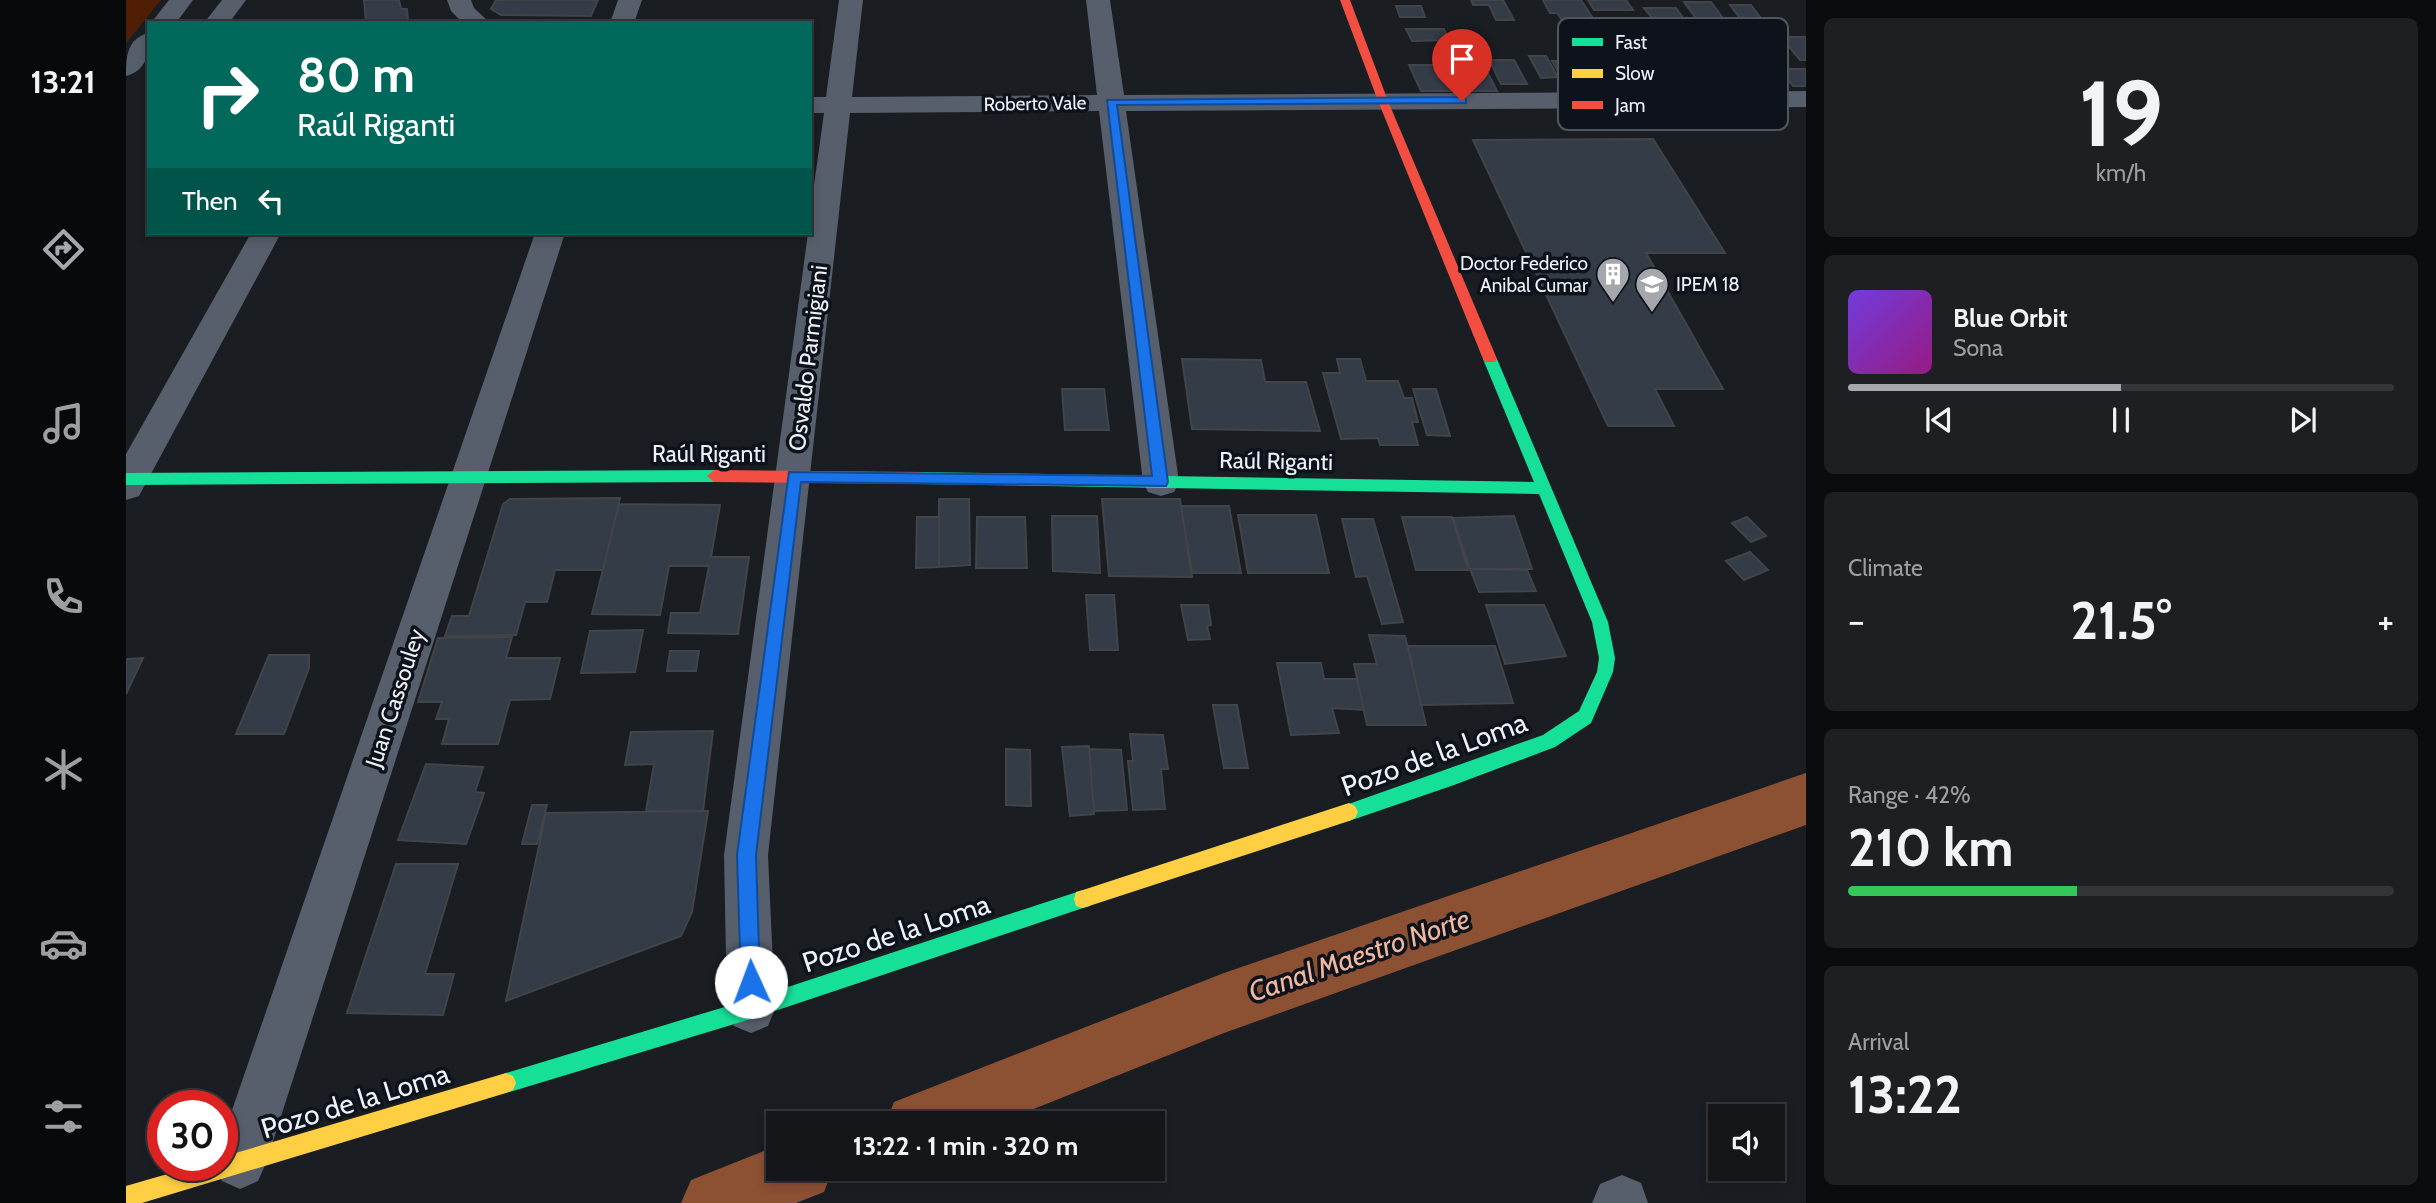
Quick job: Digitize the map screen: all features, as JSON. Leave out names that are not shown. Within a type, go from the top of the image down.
[{"type":"street","points":[[165,21],[181,0]]},
{"type":"street","points":[[217,21],[233,0]]},
{"type":"street","points":[[459,0],[463,11],[476,21]]},
{"type":"street","points":[[623,21],[630,0]]},
{"type":"street","name":"Osvaldo Parmigiani","points":[[751,1009],[746,855],[794,476],[825,105],[852,0]]},
{"type":"street","points":[[1098,0],[1161,482]]},
{"type":"street","points":[[1345,0],[1382,101],[1544,488]]},
{"type":"street","points":[[126,68],[147,42]]},
{"type":"street","name":"Roberto Vale","points":[[1788,99],[1806,99]]},
{"type":"street","name":"Roberto Vale","points":[[825,105],[1558,100]]},
{"type":"street","points":[[127,481],[265,235]]},
{"type":"street","name":"Juan Cassouley","points":[[240,1163],[549,235]]},
{"type":"street","name":"Raúl Riganti","points":[[127,481],[794,476],[1544,488]]},
{"type":"street","name":"Pozo de la Loma","points":[[126,1197],[751,1009],[1454,777],[1549,741],[1585,717],[1605,672],[1607,657],[1600,622],[1544,488]]},
{"type":"shaded area","points":[[126,0],[161,0],[126,43]]},
{"type":"building","points":[[364,0],[399,0],[401,9],[407,9],[406,21],[366,21]]},
{"type":"building","points":[[496,0],[598,0],[591,16],[501,15],[491,9]]},
{"type":"building","points":[[1471,0],[1503,0],[1514,20],[1496,20],[1489,5],[1473,5]]},
{"type":"building","points":[[1543,0],[1581,0],[1593,18],[1561,18],[1557,13],[1550,13]]},
{"type":"building","points":[[1588,0],[1626,0],[1633,10],[1594,10]]},
{"type":"building","points":[[1684,2],[1711,2],[1723,18],[1696,18]]},
{"type":"building","points":[[1730,5],[1751,5],[1761,18],[1740,18]]},
{"type":"building","points":[[1396,6],[1421,6],[1425,17],[1400,17]]},
{"type":"building","points":[[1644,8],[1676,8],[1683,18],[1652,18]]},
{"type":"building","points":[[1406,29],[1444,29],[1449,40],[1412,41]]},
{"type":"building","points":[[1788,37],[1806,37],[1806,60],[1800,60],[1788,45]]},
{"type":"building","points":[[1529,56],[1546,56],[1558,77],[1541,78]]},
{"type":"building","points":[[1489,60],[1514,60],[1527,84],[1501,84]]},
{"type":"building","points":[[1552,61],[1558,61],[1558,71]]},
{"type":"building","points":[[1409,65],[1484,65],[1497,91],[1421,91]]},
{"type":"building","points":[[1788,69],[1806,69],[1806,86],[1793,86],[1788,79]]},
{"type":"building","name":"Doctor Federico Anibal Cumar","points":[[1653,139],[1725,253],[1646,253],[1723,389],[1655,389],[1674,426],[1608,426],[1473,140]]},
{"type":"building","points":[[1182,359],[1261,360],[1265,382],[1306,382],[1320,431],[1192,429]]},
{"type":"building","points":[[1337,359],[1360,359],[1366,381],[1398,381],[1404,398],[1412,398],[1418,422],[1412,422],[1418,445],[1380,445],[1378,438],[1341,439],[1323,373],[1340,373]]},
{"type":"building","points":[[1062,389],[1104,389],[1109,430],[1065,430]]},
{"type":"building","points":[[1413,389],[1436,389],[1450,436],[1427,435]]},
{"type":"building","points":[[620,498],[603,570],[555,570],[547,602],[525,602],[516,635],[445,636],[452,616],[469,616],[503,504],[510,499]]},
{"type":"building","points":[[939,499],[969,499],[970,565],[939,567]]},
{"type":"building","points":[[1102,499],[1180,499],[1192,577],[1109,576]]},
{"type":"building","points":[[619,504],[720,505],[711,557],[749,557],[738,634],[668,633],[671,613],[700,613],[709,566],[669,566],[660,615],[592,614]]},
{"type":"building","points":[[1181,506],[1229,506],[1241,573],[1192,573]]},
{"type":"building","points":[[1238,515],[1316,515],[1329,573],[1248,573]]},
{"type":"building","points":[[1052,516],[1097,516],[1100,573],[1053,571]]},
{"type":"building","points":[[1514,516],[1532,569],[1470,569],[1453,518]]},
{"type":"building","points":[[917,517],[939,517],[939,567],[916,568]]},
{"type":"building","points":[[977,517],[1025,517],[1027,568],[976,568]]},
{"type":"building","points":[[1402,517],[1452,517],[1468,570],[1416,570]]},
{"type":"building","points":[[1747,517],[1766,536],[1751,542],[1732,523]]},
{"type":"building","points":[[1342,519],[1373,519],[1403,622],[1382,624],[1367,576],[1356,577]]},
{"type":"building","points":[[1750,552],[1768,570],[1744,580],[1726,561]]},
{"type":"building","points":[[1470,569],[1527,570],[1536,591],[1479,592]]},
{"type":"building","points":[[1086,595],[1114,595],[1118,650],[1090,650]]},
{"type":"building","points":[[1181,605],[1208,605],[1211,625],[1207,626],[1210,639],[1188,640]]},
{"type":"building","points":[[1486,605],[1544,605],[1566,656],[1505,664]]},
{"type":"building","points":[[643,630],[635,672],[581,673],[590,631]]},
{"type":"building","points":[[1369,635],[1405,636],[1426,725],[1367,725],[1354,664],[1377,664]]},
{"type":"building","points":[[512,637],[506,658],[560,658],[550,699],[510,700],[498,744],[442,744],[449,719],[436,719],[442,702],[418,702],[438,638]]},
{"type":"building","points":[[1408,646],[1495,646],[1513,703],[1421,705]]},
{"type":"building","points":[[670,651],[699,651],[696,671],[667,671]]},
{"type":"building","points":[[269,655],[309,655],[309,668],[284,734],[236,734]]},
{"type":"building","points":[[143,658],[126,694],[126,659]]},
{"type":"building","points":[[1277,663],[1321,663],[1324,679],[1357,679],[1364,710],[1332,708],[1339,733],[1291,735]]},
{"type":"building","points":[[1213,705],[1237,705],[1248,768],[1224,768]]},
{"type":"building","points":[[713,731],[703,811],[646,811],[654,764],[625,765],[631,732]]},
{"type":"building","points":[[1130,734],[1163,735],[1168,769],[1161,769],[1165,809],[1133,810],[1128,761],[1133,761]]},
{"type":"building","points":[[1089,746],[1094,814],[1070,816],[1062,747]]},
{"type":"building","points":[[1006,749],[1030,750],[1031,806],[1006,805]]},
{"type":"building","points":[[1089,749],[1121,750],[1127,810],[1094,811]]},
{"type":"building","points":[[426,764],[483,767],[475,792],[484,793],[466,844],[398,840]]},
{"type":"building","points":[[532,805],[547,805],[537,844],[522,844]]},
{"type":"building","points":[[708,811],[692,912],[681,936],[506,1001],[546,813]]},
{"type":"building","points":[[396,864],[458,864],[425,974],[454,974],[443,1015],[347,1013]]},
{"type":"waterway","name":"Canal Maestro Norte","points":[[949,1111],[1224,1003],[1806,799]]},
{"type":"waterway","name":"Canal Maestro Norte","points":[[714,1203],[770,1181]]},
{"type":"traffic: fast","points":[[1349,812],[1454,777],[1549,741],[1585,717],[1605,672],[1607,658],[1600,622],[1490,359]]},
{"type":"traffic: fast","points":[[126,479],[714,476]]},
{"type":"traffic: fast","points":[[920,478],[1543,488]]},
{"type":"traffic: fast","points":[[506,1083],[751,1009],[1083,899]]},
{"type":"traffic: slow","points":[[1083,899],[1349,812]]},
{"type":"traffic: slow","points":[[126,1197],[506,1083]]},
{"type":"traffic: jam","points":[[1345,0],[1383,101],[1490,359]]},
{"type":"traffic: jam","points":[[714,476],[920,478]]},
{"type":"place","name":"Doctor Federico Anibal Cumar","points":[[1613,304]]},
{"type":"place","name":"IPEM 18","points":[[1652,314]]},
{"type":"route","points":[[751,982],[746,855],[794,476],[1161,482],[1111,102],[1462,101]]}]
